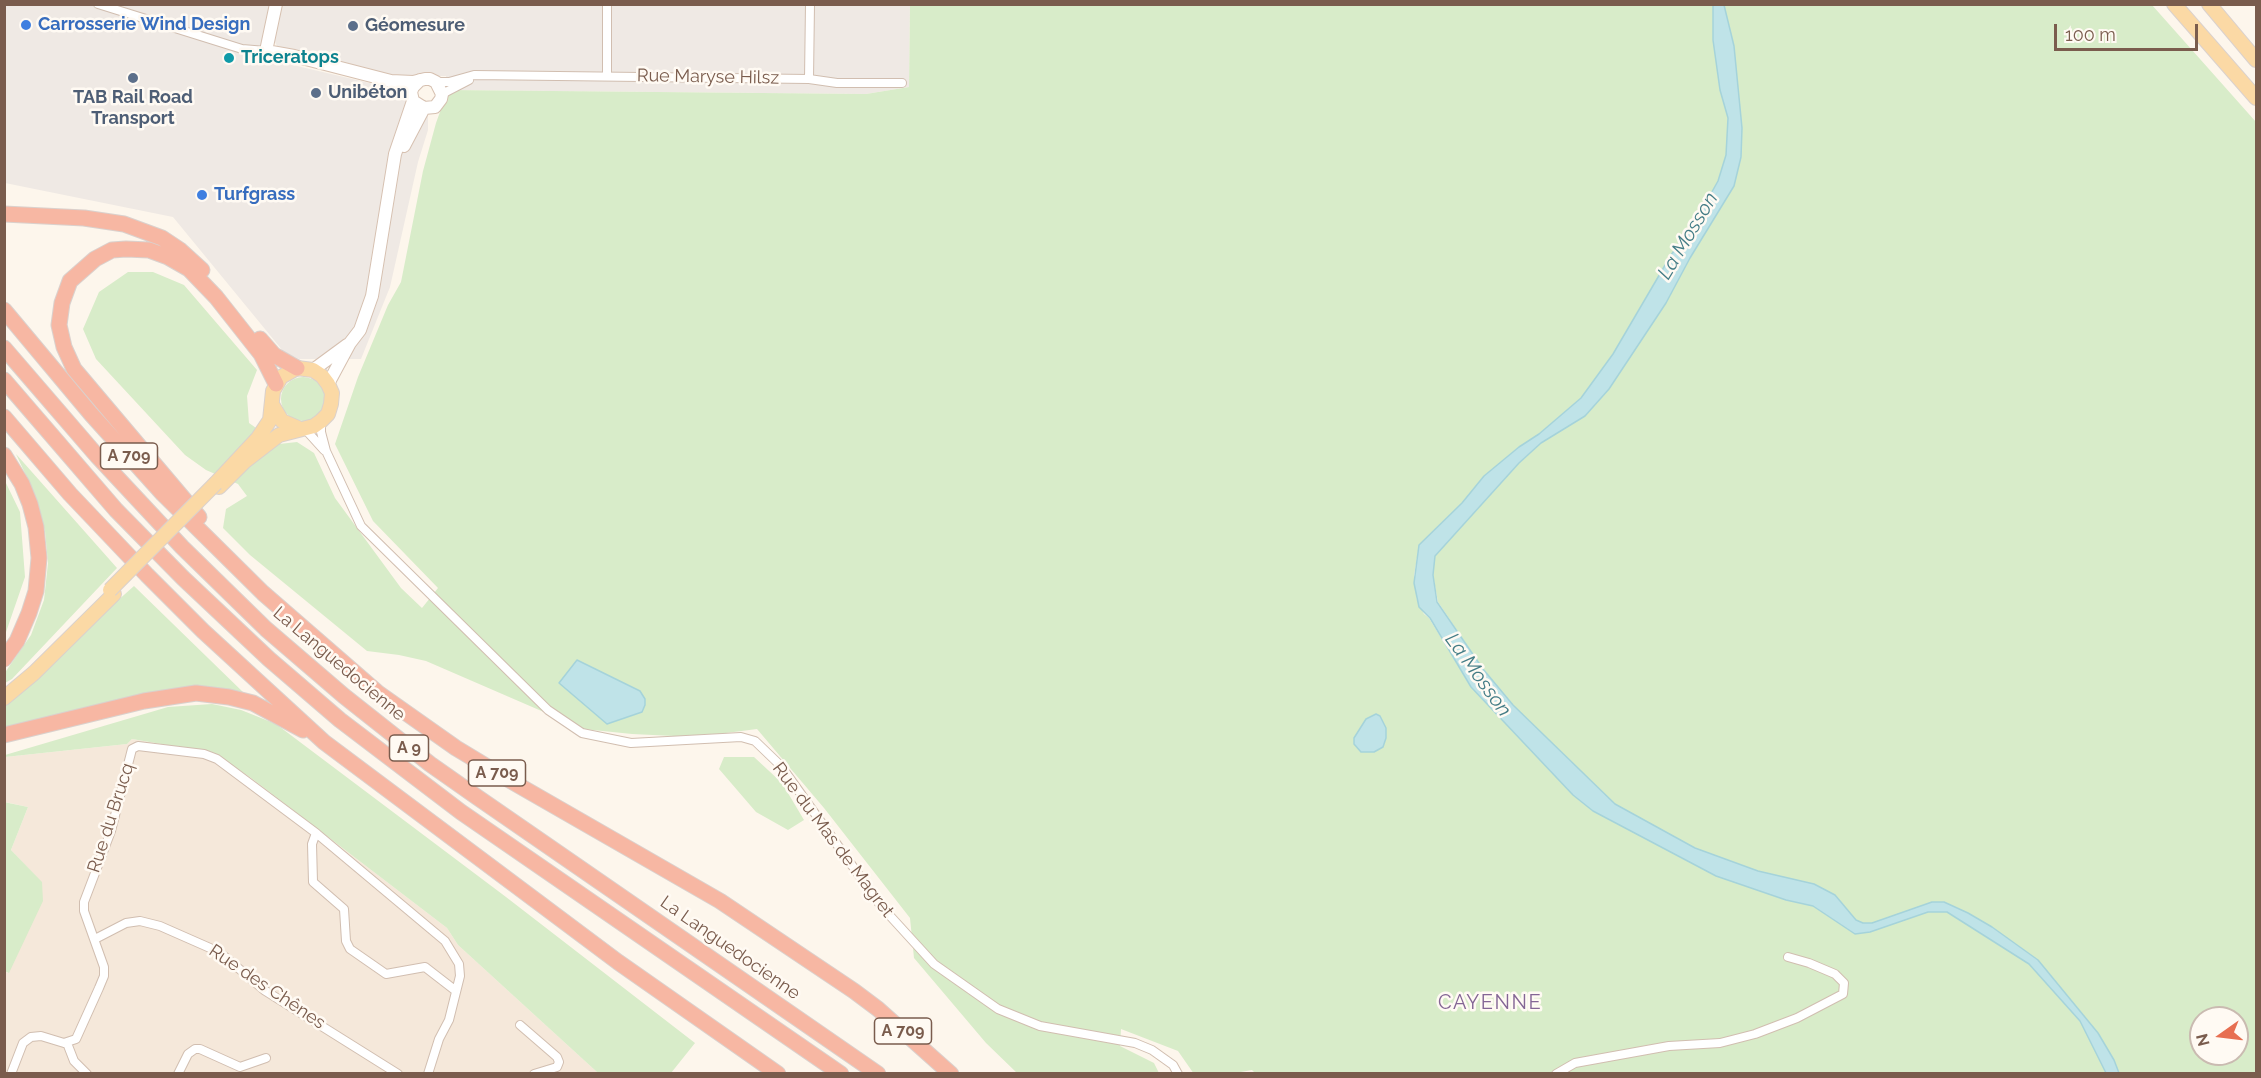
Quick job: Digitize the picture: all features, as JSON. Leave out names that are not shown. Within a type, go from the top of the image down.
[{"type":"highway","points":[[4,214],[106,220],[139,228],[162,238],[180,250],[207,274],[270,350],[297,368]]},
{"type":"highway","points":[[263,593],[74,369],[63,347],[59,325],[62,303],[70,281],[95,259],[112,250],[149,250],[168,257],[189,270],[216,297],[261,354],[276,384]]},
{"type":"highway","name":"A 709","points":[[4,310],[91,414],[163,494],[263,593],[355,674],[428,729],[504,777],[720,900],[854,992],[951,1074]]},
{"type":"highway","name":"La Languedocienne","points":[[4,348],[106,466],[182,547],[266,629],[344,696],[430,764],[878,1074]]},
{"type":"highway","name":"A 9","points":[[4,380],[116,510],[183,578],[268,659],[340,720],[461,812],[841,1074]]},
{"type":"highway","points":[[4,417],[70,494],[153,582],[324,742],[601,949],[778,1074]]},
{"type":"highway","points":[[4,455],[30,504],[36,527],[39,558],[36,591],[30,613],[17,640],[4,659]]},
{"type":"highway","points":[[4,735],[158,698],[207,693],[253,703],[324,742]]},
{"type":"main road","points":[[2174,4],[2256,98]]},
{"type":"main road","points":[[2209,4],[2256,60]]},
{"type":"main road","points":[[4,698],[34,673],[217,485],[258,438],[270,420],[273,391],[276,384],[287,372],[297,368],[313,370],[322,376],[332,393],[332,404],[328,414],[321,421],[279,435],[271,440],[217,485]]},
{"type":"main road","points":[[273,406],[282,421],[301,428]]},
{"type":"main road","points":[[4,690],[25,674],[112,592]]},
{"type":"street","points":[[98,4],[242,49],[294,56],[391,81],[413,82],[430,79],[439,88],[441,99],[435,107],[424,108]]},
{"type":"street","points":[[266,51],[276,4]]},
{"type":"street","points":[[607,4],[607,75]]},
{"type":"street","points":[[809,79],[810,4]]},
{"type":"street","points":[[439,88],[483,75]]},
{"type":"street","points":[[439,88],[449,81],[483,75]]},
{"type":"street","name":"Rue Maryse Hilsz","points":[[483,75],[607,75],[809,79],[837,84],[902,83]]},
{"type":"street","points":[[328,384],[350,343],[360,330],[372,296],[395,154],[413,87],[420,80]]},
{"type":"street","points":[[391,81],[424,108]]},
{"type":"street","points":[[392,168],[424,108]]},
{"type":"street","points":[[313,370],[350,343]]},
{"type":"street","name":"Rue du Mas de Magret","points":[[321,421],[322,438],[326,451],[361,526],[548,710],[582,733],[631,743],[741,737],[755,741],[781,766],[881,906],[934,964],[998,1009],[1040,1026],[1135,1042],[1152,1050],[1173,1065],[1178,1074]]},
{"type":"street","name":"Rue du Mas de Magret","points":[[301,428],[326,451]]},
{"type":"street","name":"Rue du Brucq","points":[[67,1043],[76,1039],[80,1032],[104,976],[102,957],[84,911],[85,893],[111,831],[132,749],[138,746],[204,754],[217,759],[316,832],[445,941],[453,951],[460,967],[449,1020],[439,1039],[428,1074]]},
{"type":"street","points":[[316,832],[312,844],[313,882],[344,909],[346,941],[350,949],[390,975],[426,967],[456,991]]},
{"type":"street","name":"Rue des Chênes","points":[[95,939],[126,923],[140,921],[160,926],[200,943],[224,956],[264,990],[398,1074]]},
{"type":"street","points":[[1556,1074],[1575,1063],[1670,1046],[1720,1043],[1755,1034],[1797,1018],[1843,994],[1844,983],[1835,974],[1788,957]]},
{"type":"street","points":[[520,1025],[557,1056],[559,1062],[557,1067],[534,1074]]},
{"type":"street","points":[[10,1074],[23,1043],[31,1037],[41,1036],[59,1043],[67,1043],[74,1062],[87,1074]]},
{"type":"street","points":[[178,1074],[188,1054],[195,1049],[200,1049],[240,1067],[266,1058]]},
{"type":"shaded area","points":[[4,5],[273,5],[263,58],[395,89],[428,116],[428,130],[418,162],[390,287],[361,359],[299,359],[283,351],[173,217],[5,183]]},
{"type":"shaded area","points":[[280,5],[910,5],[909,87],[866,94],[448,90],[446,76],[397,76],[277,46],[273,38]]},
{"type":"shaded area","points":[[132,739],[214,753],[251,778],[447,928],[458,945],[598,1073],[5,1073],[4,971],[8,973],[41,882],[11,850],[28,807],[5,802],[5,757],[127,744]]},
{"type":"green space","points":[[910,5],[1713,5],[1713,40],[1720,90],[1728,118],[1726,155],[1718,181],[1613,354],[1581,398],[1484,476],[1462,503],[1419,545],[1414,576],[1417,600],[1471,687],[1573,795],[1593,811],[1716,876],[1786,900],[1813,906],[1855,934],[1870,932],[1928,912],[1947,912],[1959,918],[2029,964],[2080,1021],[2106,1073],[1256,1074],[1252,1070],[1235,1073],[1194,1074],[1178,1051],[1121,1029],[1120,1046],[1154,1063],[1159,1073],[1017,1073],[986,1043],[914,958],[910,918],[824,808],[757,729],[695,737],[583,729],[426,661],[367,651],[250,555],[223,528],[226,509],[247,496],[238,484],[206,470],[185,455],[96,359],[83,329],[99,292],[128,272],[153,272],[184,285],[257,370],[247,396],[249,423],[279,444],[297,442],[314,453],[335,498],[401,588],[422,608],[438,588],[373,521],[335,444],[358,377],[388,305],[401,282],[423,171],[448,90],[866,94],[909,87]]},
{"type":"green space","points":[[1724,5],[2152,5],[2256,122],[2256,1073],[2119,1073],[2098,1033],[2038,960],[1968,913],[1944,902],[1932,902],[1872,923],[1863,923],[1856,920],[1835,895],[1814,884],[1758,871],[1695,848],[1615,804],[1513,705],[1483,669],[1438,602],[1433,575],[1435,556],[1519,463],[1541,443],[1585,416],[1609,389],[1666,303],[1690,258],[1734,186],[1741,157],[1742,128],[1734,46]]},
{"type":"green space","points":[[303,377],[312,378],[319,383],[324,390],[324,408],[319,415],[312,420],[303,421],[294,420],[287,415],[282,408],[281,399],[282,390],[287,383],[294,378]]},
{"type":"green space","points":[[16,454],[117,568],[12,679],[5,683],[4,674],[31,635],[44,600],[48,563],[45,531],[30,484]]},
{"type":"green space","points":[[5,481],[20,512],[25,577],[5,635]]},
{"type":"green space","points":[[134,586],[245,694],[210,687],[5,730],[4,702]]},
{"type":"green space","points":[[212,704],[241,710],[276,724],[695,1043],[671,1073],[598,1073],[458,945],[447,928],[251,778],[214,753],[132,739],[127,744],[5,757],[5,755],[168,707]]},
{"type":"green space","points":[[724,757],[754,757],[782,783],[804,820],[788,830],[756,812],[719,769]]},
{"type":"green space","points":[[4,802],[28,807],[11,850],[42,882],[43,901],[9,973],[4,971]]},
{"type":"water","name":"La Mosson","points":[[1713,5],[1724,5],[1734,46],[1742,128],[1741,157],[1734,186],[1690,258],[1666,303],[1609,389],[1585,416],[1541,443],[1519,463],[1435,556],[1433,575],[1437,602],[1483,669],[1513,705],[1615,804],[1695,848],[1758,871],[1814,884],[1835,895],[1856,920],[1863,923],[1872,923],[1932,902],[1944,902],[1968,913],[2038,960],[2098,1033],[2119,1073],[2106,1073],[2080,1021],[2029,964],[1947,912],[1928,912],[1870,932],[1855,934],[1813,906],[1786,900],[1716,876],[1593,811],[1573,795],[1471,687],[1430,618],[1419,607],[1414,583],[1419,545],[1462,503],[1484,476],[1581,398],[1613,354],[1718,181],[1726,155],[1728,118],[1720,90],[1713,40]]},
{"type":"water","points":[[577,660],[640,691],[645,699],[642,712],[607,724],[559,683]]},
{"type":"water","points":[[1376,714],[1380,716],[1386,728],[1383,747],[1374,752],[1361,752],[1354,744],[1354,738],[1366,719]]},
{"type":"place","name":"Carrosserie Wind Design","points":[[26,25]]},
{"type":"place","name":"Géomesure","points":[[353,26]]},
{"type":"place","name":"Triceratops","points":[[229,58]]},
{"type":"place","name":"TAB Rail Road Transport","points":[[133,78]]},
{"type":"place","name":"Unibéton","points":[[316,93]]},
{"type":"place","name":"Turfgrass","points":[[202,195]]},
{"type":"district","name":"CAYENNE","points":[[1490,1003]]}]
